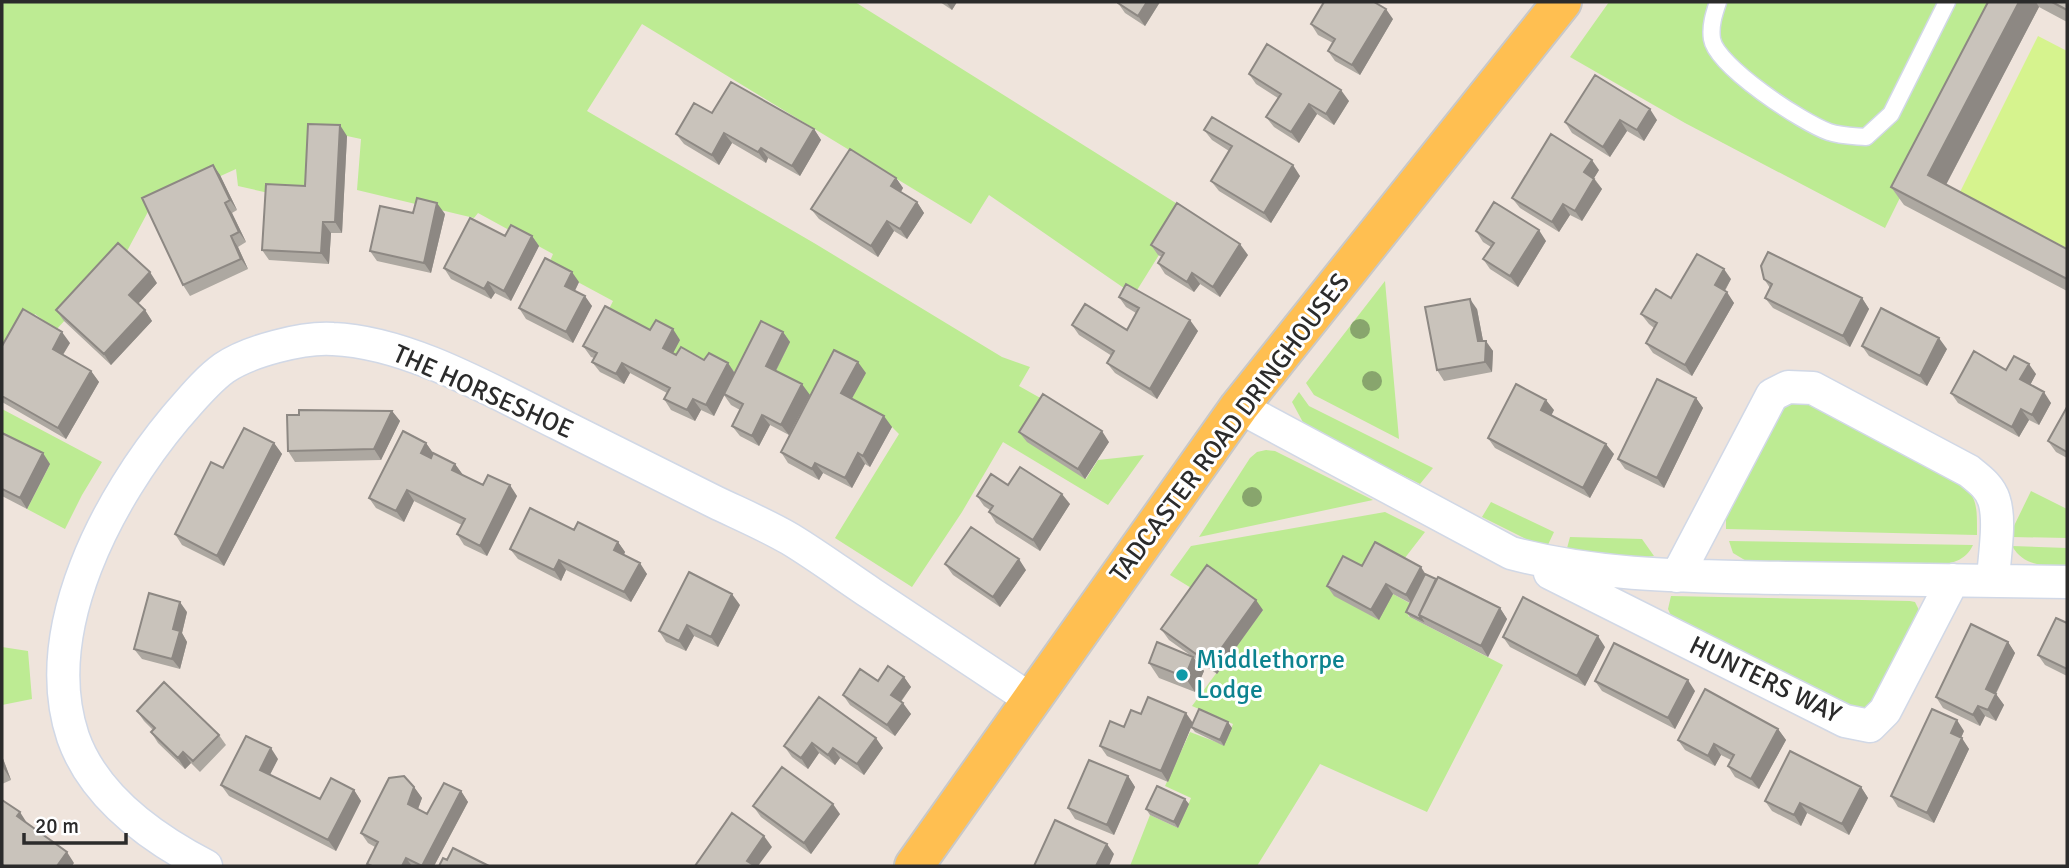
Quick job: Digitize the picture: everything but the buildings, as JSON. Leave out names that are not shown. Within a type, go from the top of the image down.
[{"type":"main road","name":"TADCASTER ROAD DRINGHOUSES","points":[[914,866],[1239,407],[1562,2]]},
{"type":"street","name":"THE HORSESHOE","points":[[206,866],[168,847],[131,817],[94,777],[74,737],[66,699],[65,657],[72,614],[85,565],[107,517],[149,449],[197,393],[225,368],[256,354],[298,342],[330,338],[364,342],[407,354],[475,382],[790,539],[1030,699]]},
{"type":"street","points":[[1676,576],[1772,395],[1788,387],[1813,388],[1969,471],[1985,484],[1994,500],[1996,515],[1993,580]]},
{"type":"street","name":"HUNTERS WAY","points":[[1239,407],[1511,553],[1845,721],[1870,726],[1885,711],[1953,580]]},
{"type":"street","name":"HUNTERS WAY","points":[[1511,553],[1551,564],[1593,571],[1676,576],[2067,582]]},
{"type":"lane","points":[[1718,2],[1713,19],[1712,41],[1731,66],[1795,116],[1831,133],[1867,137],[1891,114],[1947,2]]},
{"type":"green space","points":[[2,2],[855,2],[1187,210],[1134,295],[989,195],[971,224],[642,24],[587,111],[814,243],[1002,357],[1030,367],[1019,386],[1051,404],[1086,479],[1098,460],[1144,455],[1108,505],[1003,442],[962,512],[912,587],[835,538],[899,434],[892,427],[849,404],[865,373],[820,401],[810,395],[670,359],[680,339],[657,341],[606,315],[613,301],[548,266],[553,254],[478,213],[474,218],[357,190],[361,139],[347,136],[316,134],[313,197],[273,194],[238,186],[236,169],[150,208],[126,253],[56,330],[35,314],[2,370]]},
{"type":"green space","points":[[1609,2],[1997,2],[1885,228],[1685,123],[1570,57]]},
{"type":"green space","points":[[2038,36],[2067,51],[2067,248],[1959,194]]},
{"type":"green space","points":[[1385,281],[1399,439],[1314,395],[1306,383]]},
{"type":"green space","points":[[1299,392],[1309,406],[1433,468],[1420,484],[1305,426],[1292,402]]},
{"type":"green space","points":[[1808,397],[1954,475],[1975,501],[1977,535],[1726,529],[1726,510],[1775,408]]},
{"type":"green space","points":[[2,409],[102,462],[65,529],[27,509],[50,464],[2,440]]},
{"type":"green space","points":[[1275,451],[1373,500],[1199,537],[1250,458],[1257,452]]},
{"type":"green space","points":[[2031,491],[2067,509],[2067,538],[2012,537],[2012,530]]},
{"type":"green space","points":[[1491,502],[1554,532],[1546,549],[1482,517]]},
{"type":"green space","points":[[1385,512],[1425,532],[1401,563],[1393,594],[1413,605],[1408,616],[1503,665],[1427,812],[1320,764],[1257,866],[1130,866],[1150,815],[1178,828],[1191,798],[1165,786],[1190,732],[1224,745],[1233,724],[1192,706],[1263,610],[1201,594],[1170,575],[1191,546]]},
{"type":"green space","points":[[1570,537],[1642,539],[1654,556],[1641,558],[1566,552]]},
{"type":"green space","points":[[1729,541],[1973,545],[1962,558],[1934,566],[1748,562],[1733,553]]},
{"type":"green space","points":[[2012,546],[2067,548],[2067,566],[2029,562]]},
{"type":"green space","points":[[1671,596],[1910,601],[1915,602],[1919,610],[1917,620],[1877,698],[1868,708],[1858,711],[1672,618],[1668,609]]},
{"type":"green space","points":[[2,647],[28,651],[32,699],[2,705]]},
{"type":"place","name":"Middlethorpe Lodge","points":[[1182,675]]}]
